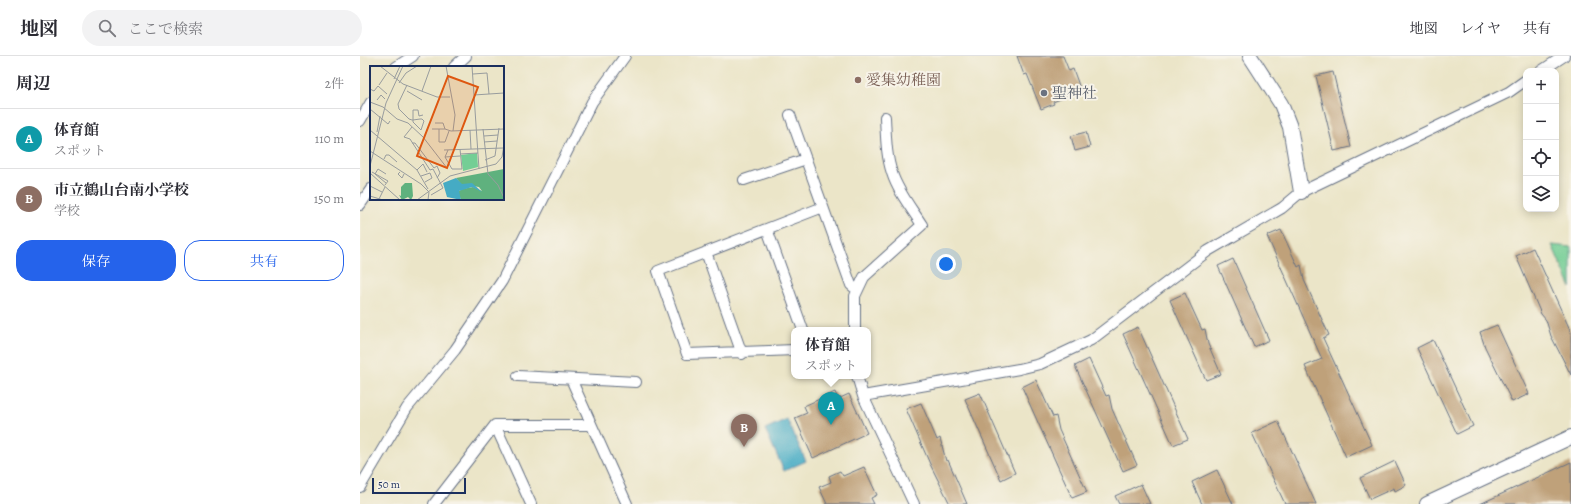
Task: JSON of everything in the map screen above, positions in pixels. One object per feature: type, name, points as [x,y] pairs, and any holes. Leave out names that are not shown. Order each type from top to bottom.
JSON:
[{"type":"street","points":[[398,66],[413,56]]},
{"type":"street","points":[[455,66],[466,56]]},
{"type":"street","points":[[360,487],[408,408],[455,350],[502,281],[592,102],[625,56]]},
{"type":"street","points":[[1250,56],[1281,104],[1290,127],[1301,192]]},
{"type":"street","points":[[1546,68],[1564,56]]},
{"type":"street","points":[[864,396],[1019,370],[1040,364],[1068,352],[1091,340],[1208,251],[1282,208],[1301,192],[1509,92],[1523,82]]},
{"type":"street","points":[[360,121],[370,104]]},
{"type":"street","points":[[790,114],[851,285],[857,290]]},
{"type":"street","points":[[855,327],[854,296],[864,277],[922,225],[892,174],[887,152],[885,117]]},
{"type":"street","points":[[744,180],[806,159]]},
{"type":"street","points":[[360,205],[370,190]]},
{"type":"street","points":[[791,350],[742,354],[687,354],[658,271],[823,207]]},
{"type":"street","points":[[767,229],[802,327]]},
{"type":"street","points":[[706,252],[742,354]]},
{"type":"street","points":[[518,376],[636,382]]},
{"type":"street","points":[[571,379],[627,504]]},
{"type":"street","points":[[858,379],[864,396],[914,504]]},
{"type":"street","points":[[495,425],[591,425]]},
{"type":"street","points":[[434,504],[495,425]]},
{"type":"street","points":[[495,425],[531,504]]},
{"type":"street","points":[[1427,504],[1445,500],[1571,438]]},
{"type":"green space","points":[[1552,245],[1571,247],[1571,288]]},
{"type":"water","points":[[787,419],[806,461],[784,471],[765,429]]},
{"type":"building","points":[[1017,56],[1063,56],[1069,71],[1073,69],[1081,91],[1053,102],[1054,104],[1041,109],[1027,74],[1024,75]]},
{"type":"building","points":[[1333,72],[1351,147],[1334,151],[1316,76]]},
{"type":"building","points":[[1086,132],[1090,147],[1075,151],[1071,136]]},
{"type":"building","points":[[1281,230],[1298,267],[1301,265],[1304,280],[1329,335],[1323,338],[1372,445],[1346,457],[1305,366],[1322,359],[1267,236]]},
{"type":"building","points":[[1533,248],[1571,332],[1571,375],[1551,336],[1546,320],[1541,314],[1516,256]]},
{"type":"building","points":[[1233,259],[1269,340],[1254,347],[1218,266]]},
{"type":"building","points":[[1185,293],[1202,330],[1205,329],[1208,344],[1221,374],[1206,380],[1170,300]]},
{"type":"building","points":[[1497,325],[1529,394],[1512,402],[1485,347],[1480,332]]},
{"type":"building","points":[[1138,327],[1188,439],[1173,445],[1123,334]]},
{"type":"building","points":[[1433,340],[1473,426],[1457,434],[1417,348]]},
{"type":"building","points":[[1089,359],[1106,396],[1109,395],[1112,409],[1137,465],[1123,471],[1075,366]]},
{"type":"building","points":[[1036,380],[1053,417],[1056,416],[1059,430],[1087,492],[1072,498],[1022,387]]},
{"type":"building","points":[[835,392],[838,399],[849,394],[867,433],[813,458],[795,418],[807,413],[804,406]]},
{"type":"building","points":[[980,393],[1015,473],[1001,480],[965,399]]},
{"type":"building","points":[[921,403],[937,440],[940,438],[946,461],[948,460],[967,504],[950,504],[930,464],[906,409]]},
{"type":"building","points":[[1278,421],[1316,504],[1285,504],[1252,433]]},
{"type":"building","points":[[1395,461],[1406,485],[1395,491],[1394,488],[1370,499],[1360,478]]},
{"type":"building","points":[[1571,462],[1571,504],[1480,504]]},
{"type":"building","points":[[864,467],[877,495],[871,498],[874,504],[827,504],[819,487],[831,482],[829,476],[840,471],[843,476]]},
{"type":"building","points":[[1217,470],[1233,504],[1202,504],[1192,482]]},
{"type":"building","points":[[1141,484],[1150,504],[1119,504],[1115,496]]},
{"type":"place","name":"愛集幼稚園","points":[[858,80]]},
{"type":"place","name":"聖神社","points":[[1044,93]]},
{"type":"place","name":"体育館","points":[[831,425]]},
{"type":"place","name":"市立鶴山台南小学校","points":[[744,447]]}]
